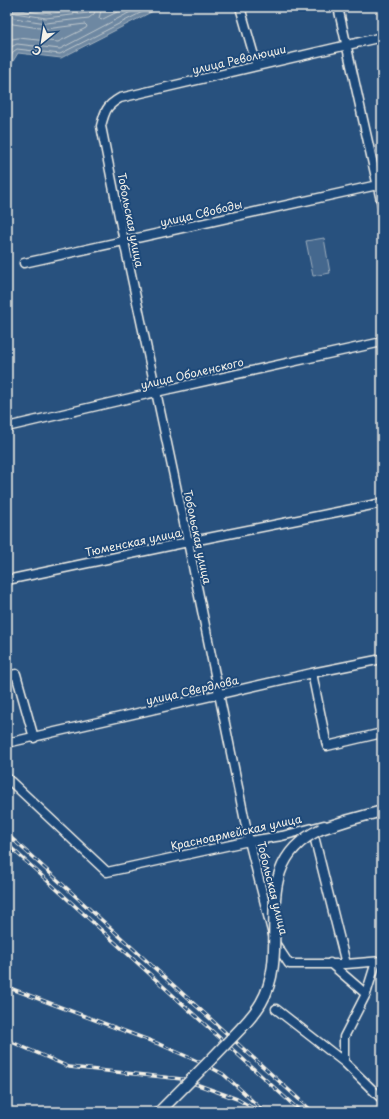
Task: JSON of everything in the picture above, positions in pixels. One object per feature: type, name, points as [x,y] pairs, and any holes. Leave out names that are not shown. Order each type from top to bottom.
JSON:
[{"type":"street","points":[[240,7],[257,66]]},
{"type":"street","points":[[338,7],[380,184],[382,205]]},
{"type":"street","name":"улица Революции","points":[[105,110],[112,102],[120,98],[382,37]]},
{"type":"street","name":"Тобольская улица","points":[[105,110],[101,126],[124,241],[188,542],[249,842],[275,943],[289,964],[330,963]]},
{"type":"street","name":"улица Свободы","points":[[24,263],[380,184]]},
{"type":"street","name":"улица Оболенского","points":[[7,427],[382,342]]},
{"type":"street","name":"Тюменская улица","points":[[7,580],[382,503]]},
{"type":"street","name":"улица Свердлова","points":[[7,744],[312,673],[382,659]]},
{"type":"street","points":[[312,673],[327,746],[382,733]]},
{"type":"street","points":[[7,676],[16,674],[34,738]]},
{"type":"street","name":"Красноармейская улица","points":[[7,778],[107,872],[282,836],[369,814]]},
{"type":"street","name":"Красноармейская улица","points":[[159,1112],[242,1027],[261,1003],[270,981],[275,955],[273,916],[276,884],[283,865],[292,850],[301,841],[321,829],[382,811]]},
{"type":"street","points":[[315,840],[346,964]]},
{"type":"street","points":[[330,963],[346,964],[379,961],[366,994],[344,1036],[344,1062]]},
{"type":"street","points":[[330,963],[366,994]]},
{"type":"street","points":[[276,1009],[344,1062],[382,1099]]},
{"type":"shaded area","points":[[324,238],[330,273],[313,276],[306,241]]},
{"type":"water","points":[[102,7],[161,7],[61,58],[18,53],[7,71],[7,8],[46,14]]},
{"type":"railway","points":[[7,834],[313,1112]]},
{"type":"railway","points":[[7,844],[301,1112]]},
{"type":"railway","points":[[7,987],[159,1044],[206,1065],[223,1074],[264,1112]]},
{"type":"railway","points":[[7,1040],[69,1067],[182,1079],[237,1099],[258,1111]]}]
